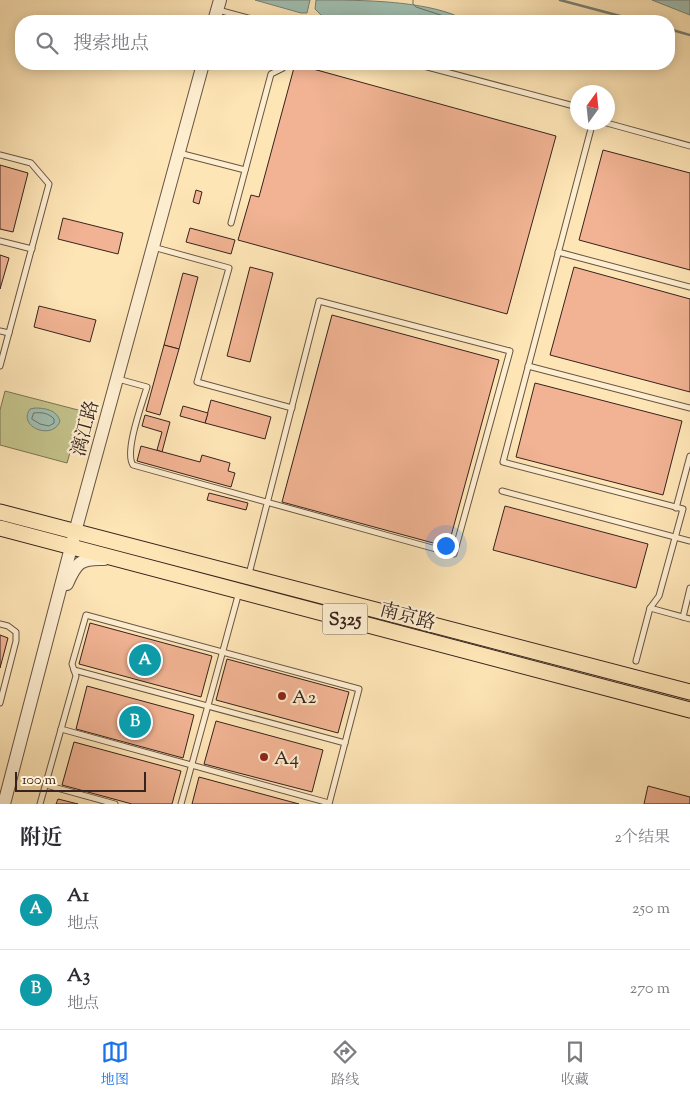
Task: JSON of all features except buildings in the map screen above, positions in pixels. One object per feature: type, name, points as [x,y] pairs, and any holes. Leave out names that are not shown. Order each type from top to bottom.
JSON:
[{"type":"main road","name":"南京路","points":[[0,512],[690,692]]},
{"type":"main road","name":"南京路","points":[[0,528],[690,710]]},
{"type":"street","name":"漓江路","points":[[4,804],[75,532],[201,70]]},
{"type":"street","points":[[49,631],[76,566],[89,558],[121,561]]},
{"type":"lane","points":[[217,10],[236,15]]},
{"type":"lane","points":[[231,223],[271,74],[279,70]]},
{"type":"lane","points":[[439,70],[570,105]]},
{"type":"lane","points":[[615,125],[690,146]]},
{"type":"lane","points":[[591,130],[503,462],[690,511]]},
{"type":"lane","points":[[178,152],[245,170]]},
{"type":"lane","points":[[0,155],[31,163],[49,184],[0,366]]},
{"type":"lane","points":[[0,240],[32,249]]},
{"type":"lane","points":[[153,247],[229,268],[196,382],[292,408]]},
{"type":"lane","points":[[558,252],[690,287]]},
{"type":"lane","points":[[117,379],[147,387],[130,446],[129,461],[133,466],[268,503],[454,554],[510,351],[319,301],[268,503],[249,577]]},
{"type":"lane","points":[[0,331],[9,333]]},
{"type":"lane","points":[[528,366],[690,408]]},
{"type":"lane","points":[[676,508],[690,456]]},
{"type":"lane","points":[[502,491],[690,541]]},
{"type":"lane","points":[[636,661],[650,608],[660,596],[683,510]]},
{"type":"lane","points":[[683,617],[690,588]]},
{"type":"lane","points":[[180,804],[240,592]]},
{"type":"lane","points":[[650,608],[690,619]]},
{"type":"lane","points":[[40,804],[46,785],[61,729],[76,676],[72,664],[86,615],[359,688],[329,804],[61,729]]},
{"type":"lane","points":[[0,624],[8,626],[16,632],[16,641],[0,703]]},
{"type":"lane","points":[[74,670],[345,743]]},
{"type":"lane","points":[[46,785],[115,804]]},
{"type":"shaded area","points":[[5,391],[82,411],[67,463],[0,445],[0,410]]},
{"type":"water","points":[[255,0],[310,0],[307,13],[301,13]]},
{"type":"water","points":[[316,0],[353,0],[415,5],[454,15],[321,15],[315,9]]},
{"type":"water","points":[[652,0],[690,0],[690,15]]},
{"type":"water","points":[[30,409],[47,409],[56,414],[60,421],[56,427],[44,431],[32,426],[27,416]]},
{"type":"waterway","points":[[560,0],[616,15]]},
{"type":"waterway","points":[[675,31],[690,35]]},
{"type":"place","name":"A1","points":[[145,660]]},
{"type":"place","name":"A2","points":[[282,696]]},
{"type":"place","name":"A3","points":[[135,722]]},
{"type":"place","name":"A4","points":[[264,757]]}]
